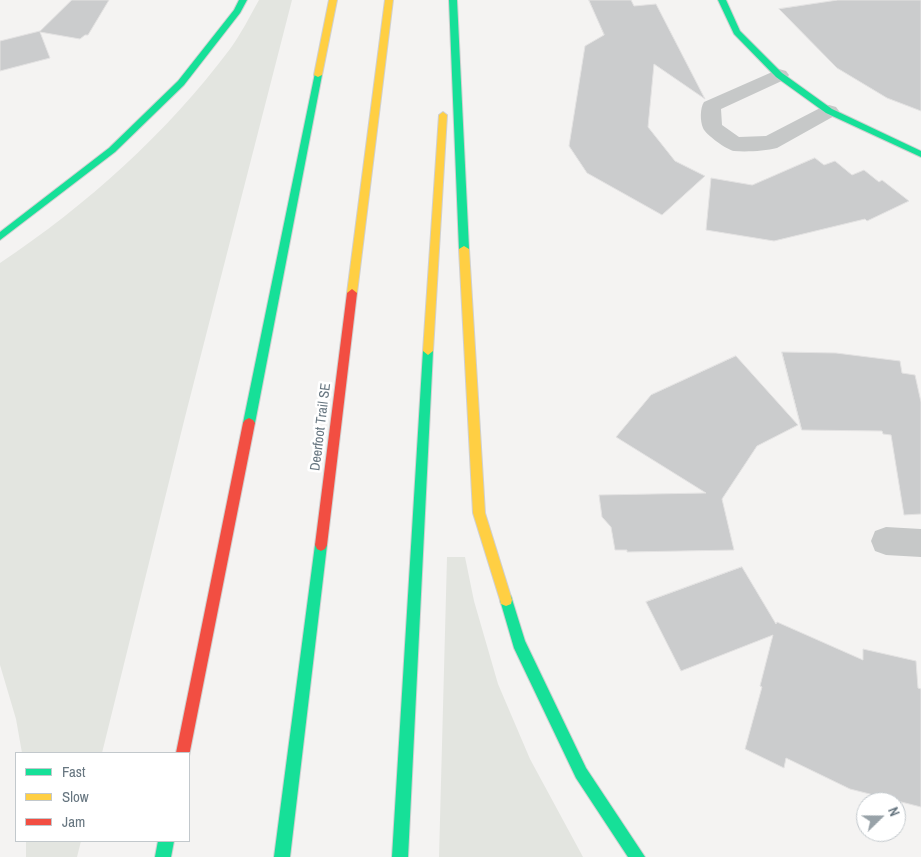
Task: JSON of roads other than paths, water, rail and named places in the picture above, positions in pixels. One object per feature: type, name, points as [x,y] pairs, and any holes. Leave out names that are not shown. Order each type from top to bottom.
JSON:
[{"type":"main road","points":[[0,237],[112,150],[181,83],[237,11],[243,0]]},
{"type":"main road","points":[[183,752],[333,0]]},
{"type":"main road","name":"Deerfoot Trail SE","points":[[282,857],[389,0]]},
{"type":"main road","points":[[445,78],[451,0]]},
{"type":"main road","points":[[451,0],[467,312],[480,513],[520,643],[581,774],[637,857]]},
{"type":"main road","points":[[722,0],[737,32],[779,75],[829,111],[921,154]]},
{"type":"main road","points":[[400,857],[443,107]]},
{"type":"main road","points":[[163,857],[166,842]]},
{"type":"street","points":[[779,75],[712,106],[712,127],[734,144],[770,143],[829,111]]},
{"type":"street","points":[[886,541],[921,543]]}]
